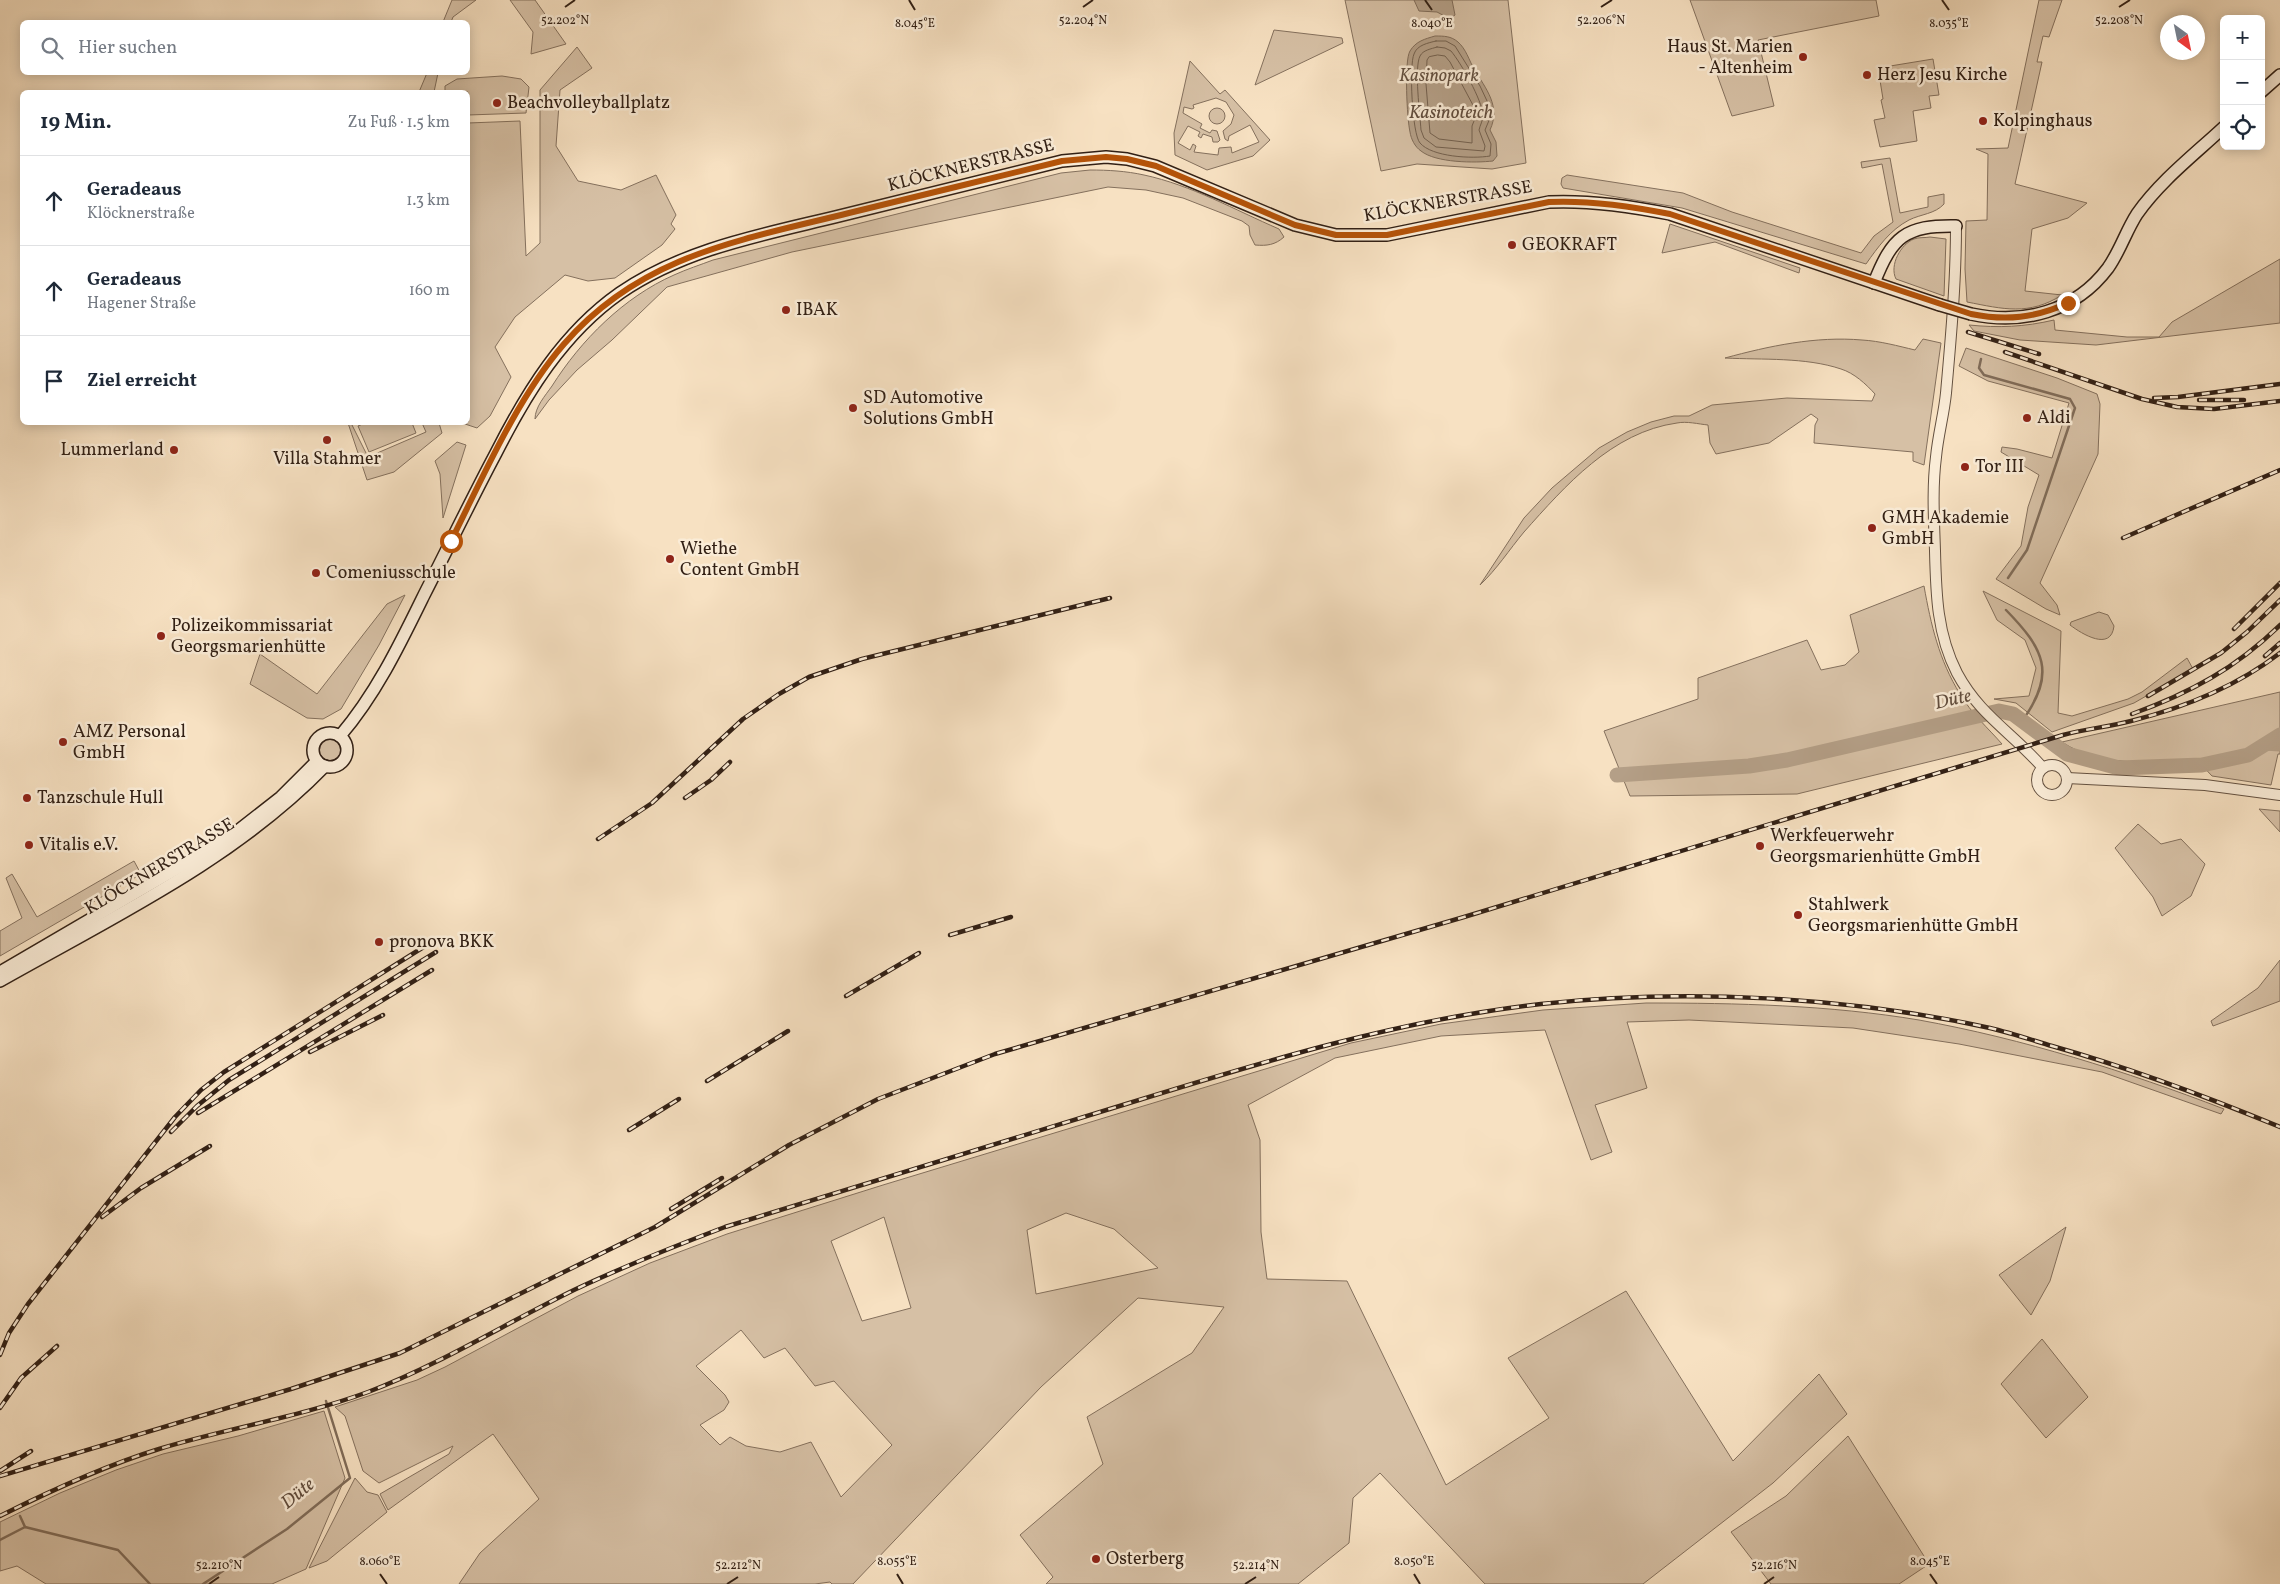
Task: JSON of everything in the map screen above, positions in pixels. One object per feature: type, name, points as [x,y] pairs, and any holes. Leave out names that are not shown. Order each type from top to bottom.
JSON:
[{"type":"main road","points":[[2265,88],[2280,75]]},
{"type":"main road","name":"KLÖCKNERSTRASSE","points":[[340,736],[374,690],[398,648],[496,451],[550,362],[582,325],[620,293],[663,268],[700,252],[753,237],[1062,161],[1106,157],[1127,159],[1156,166],[1295,225],[1336,235],[1387,235],[1549,202],[1575,201],[1630,206],[1670,214],[1971,314],[1997,318],[2029,317],[2053,310],[2085,291],[2107,268],[2130,226],[2148,202],[2220,131]]},
{"type":"main road","points":[[1874,283],[1885,258],[1893,246],[1902,238],[1916,230],[1932,225],[1956,226]]},
{"type":"main road","points":[[331,733],[340,736],[346,745],[345,756],[338,764],[321,763],[312,748],[317,738],[331,733]]},
{"type":"main road","name":"KLÖCKNERSTRASSE","points":[[0,972],[207,852],[243,828],[321,763]]},
{"type":"main road","name":"KLÖCKNERSTRASSE","points":[[0,981],[186,876],[239,841],[286,804],[321,763]]},
{"type":"main road","points":[[116,916],[113,912],[150,891],[154,884]]},
{"type":"street","points":[[1956,226],[1956,278],[1947,386],[1942,431],[1936,455],[1933,499],[1935,581],[1941,631],[1949,655],[1965,686],[1979,706],[2043,768]]},
{"type":"street","points":[[2053,766],[2062,769],[2067,778],[2067,783],[2062,791],[2053,795],[2040,790],[2037,781],[2043,768],[2053,766]]},
{"type":"street","points":[[2067,778],[2206,785],[2280,795]]},
{"type":"green space","points":[[452,0],[476,0],[453,17],[452,20],[444,20]]},
{"type":"green space","points":[[510,0],[535,0],[566,44],[531,54],[533,32]]},
{"type":"green space","name":"Kasinopark","points":[[1345,0],[1508,0],[1526,163],[1492,169],[1417,164],[1381,171]]},
{"type":"green space","points":[[1690,0],[1876,0],[1879,16],[1758,40],[1774,106],[1732,116]]},
{"type":"green space","points":[[2039,0],[2062,0],[2049,37],[2043,36],[2037,62],[2042,62],[2015,184],[2087,203],[2068,218],[2032,229],[2025,291],[2062,295],[2050,302],[2027,308],[1992,307],[1967,302],[1965,269],[1966,221],[1987,220],[1988,154],[1976,149],[2008,148]]},
{"type":"green space","points":[[1274,30],[1342,38],[1343,43],[1255,85]]},
{"type":"green space","points":[[577,47],[592,68],[560,90],[556,146],[578,181],[621,190],[656,175],[676,215],[671,224],[675,229],[662,245],[615,278],[588,281],[565,275],[515,317],[495,347],[511,377],[490,416],[477,428],[468,425],[470,425],[470,123],[520,121],[526,256],[540,243],[540,90]]},
{"type":"green space","points":[[1933,59],[1939,95],[1929,96],[1931,108],[1913,111],[1917,141],[1880,147],[1874,120],[1885,118],[1878,68]]},
{"type":"green space","points":[[1190,61],[1220,94],[1225,90],[1270,140],[1253,156],[1207,170],[1175,155],[1174,133]],"holes":[[[1216,98],[1226,102],[1234,115],[1231,124],[1223,131],[1225,139],[1228,141],[1229,136],[1250,125],[1259,142],[1232,153],[1231,147],[1219,148],[1218,155],[1194,152],[1196,146],[1193,144],[1190,150],[1178,143],[1188,126],[1200,132],[1198,136],[1201,138],[1203,134],[1212,137],[1213,142],[1218,142],[1220,140],[1217,131],[1212,130],[1210,133],[1200,128],[1202,124],[1183,113],[1184,107],[1192,109],[1194,108],[1193,105]]]},
{"type":"green space","points":[[426,75],[438,75],[434,90],[420,90]]},
{"type":"green space","name":"Beachvolleyballplatz","points":[[502,76],[521,79],[529,87],[526,113],[470,115],[470,90],[445,90],[445,86],[457,79]]},
{"type":"green space","points":[[1217,108],[1223,110],[1225,116],[1223,122],[1217,124],[1211,122],[1209,116],[1211,110]]},
{"type":"green space","points":[[1890,158],[1900,213],[1928,207],[1928,197],[1944,194],[1944,204],[1932,212],[1902,224],[1880,245],[1866,264],[1682,208],[1563,188],[1561,184],[1562,178],[1567,175],[1683,193],[1732,212],[1861,253],[1874,236],[1893,222],[1882,164],[1862,168],[1861,162]]},
{"type":"green space","points":[[1090,170],[1137,174],[1179,185],[1279,229],[1284,237],[1271,244],[1255,245],[1250,235],[1249,226],[1242,221],[1183,198],[1146,190],[1108,187],[792,252],[667,287],[612,340],[577,370],[549,400],[535,419],[537,410],[544,398],[576,352],[590,336],[638,295],[674,275],[713,260],[1061,173]]},
{"type":"green space","points":[[1670,224],[1800,268],[1799,273],[1715,242],[1662,253]]},
{"type":"green space","points":[[1930,237],[1946,239],[1944,296],[1896,279],[1894,273],[1895,262],[1905,245],[1914,239]]},
{"type":"green space","points":[[2280,259],[2280,323],[2096,345],[2020,340],[1974,331],[1969,325],[2012,326],[2054,320],[2055,330],[2127,337],[2159,337],[2172,322]]},
{"type":"green space","points":[[1827,339],[1869,341],[1915,350],[1923,339],[1941,343],[1924,465],[1913,461],[1913,452],[1814,443],[1815,425],[1818,419],[1811,414],[1769,443],[1716,454],[1710,443],[1708,425],[1681,422],[1653,428],[1631,437],[1611,449],[1573,480],[1524,532],[1480,585],[1524,518],[1552,488],[1599,448],[1627,432],[1651,422],[1674,416],[1689,416],[1712,405],[1787,398],[1872,401],[1875,394],[1851,373],[1827,365],[1784,360],[1725,358],[1776,346]]},
{"type":"green space","points":[[1966,348],[2057,378],[2097,394],[2100,404],[2098,454],[2040,583],[2057,605],[2060,615],[2046,609],[1996,579],[2021,546],[2028,507],[2039,475],[2001,452],[2002,447],[2052,458],[2069,403],[1988,381],[1959,366]]},
{"type":"green space","points":[[349,425],[352,425],[368,457],[426,432],[423,425],[440,425],[442,433],[394,472],[367,480]]},
{"type":"green space","points":[[413,425],[416,433],[369,452],[358,426]]},
{"type":"green space","points":[[457,442],[466,445],[443,518],[440,474],[435,461]]},
{"type":"green space","points":[[1924,586],[1937,642],[1946,668],[1969,708],[2002,744],[1797,794],[1630,796],[1604,731],[1698,699],[1698,678],[1807,640],[1821,670],[1845,665],[1859,652],[1850,615]]},
{"type":"green space","points":[[1983,591],[2061,631],[2058,713],[2072,716],[2128,699],[2142,692],[2187,658],[2193,669],[2134,703],[2052,732],[2016,703],[1994,699],[2029,696],[2036,668],[2025,640],[1997,620]]},
{"type":"green space","points":[[405,595],[379,645],[341,709],[323,719],[307,718],[250,684],[260,654],[317,694],[387,604]]},
{"type":"green space","points":[[2099,612],[2108,615],[2114,626],[2112,634],[2108,638],[2095,639],[2070,625],[2071,622]]},
{"type":"green space","points":[[2280,692],[2280,754],[2278,754],[2271,785],[2212,776],[2197,760],[2128,762],[2110,760],[2077,751],[2062,742]]},
{"type":"green space","points":[[330,739],[338,742],[341,750],[338,758],[330,761],[322,758],[319,750],[322,742]]},
{"type":"green space","points":[[2259,809],[2280,811],[2280,832]]},
{"type":"green space","points":[[2138,824],[2161,844],[2181,839],[2205,864],[2191,896],[2162,916],[2153,897],[2115,848]]},
{"type":"green space","points":[[134,861],[141,874],[0,956],[0,931],[22,918],[6,878],[12,874],[37,917]]},
{"type":"green space","points":[[2280,960],[2280,1001],[2213,1026],[2211,1021],[2258,988]]},
{"type":"green space","points":[[1646,1003],[1783,1006],[1885,1015],[1958,1028],[2036,1046],[2112,1069],[2224,1109],[2221,1114],[2102,1072],[1959,1044],[1853,1028],[1689,1020],[1627,1022],[1647,1088],[1595,1105],[1612,1152],[1591,1160],[1545,1030],[1441,1036],[1335,1058],[1248,1105],[1260,1140],[1261,1232],[1267,1279],[1347,1281],[1446,1485],[1549,1418],[1508,1358],[1626,1291],[1733,1461],[1819,1374],[1847,1414],[1773,1483],[1643,1584],[1485,1584],[1380,1473],[1353,1498],[1349,1543],[1298,1584],[1046,1584],[1053,1577],[1020,1535],[1103,1464],[1087,1417],[1192,1353],[1224,1307],[1138,1298],[1041,1387],[853,1584],[832,1584],[830,1582],[815,1584],[459,1584],[480,1553],[539,1499],[493,1434],[388,1510],[380,1494],[449,1454],[453,1446],[379,1483],[363,1471],[345,1416],[335,1407],[417,1380],[578,1296],[650,1263],[727,1234],[1351,1043],[1441,1024],[1543,1010]],"holes":[[[1066,1213],[1114,1229],[1158,1268],[1036,1294],[1027,1230]],[[884,1217],[911,1308],[862,1321],[831,1241]],[[741,1330],[764,1358],[785,1348],[815,1386],[834,1381],[892,1445],[841,1497],[811,1442],[780,1452],[746,1446],[730,1437],[720,1445],[700,1425],[724,1410],[729,1402],[725,1395],[696,1366]]]},
{"type":"green space","points":[[2066,1227],[2050,1281],[2031,1315],[1999,1275]]},
{"type":"green space","points":[[2042,1339],[2088,1397],[2046,1438],[2001,1384]]},
{"type":"green space","points":[[324,1411],[345,1478],[306,1569],[272,1584],[46,1584],[17,1566],[0,1571],[0,1522],[60,1493],[116,1470],[163,1454],[238,1436]]},
{"type":"green space","points":[[1848,1436],[1929,1564],[1899,1584],[1771,1584],[1731,1532],[1786,1496]]},
{"type":"green space","points":[[355,1478],[367,1492],[378,1495],[387,1512],[327,1561],[309,1568]]},
{"type":"water","points":[[1414,0],[1452,0],[1455,15],[1450,19],[1437,12],[1419,11]]},
{"type":"water","name":"Kasinoteich","points":[[1435,36],[1450,37],[1461,45],[1491,98],[1494,113],[1490,130],[1496,142],[1497,156],[1493,161],[1466,162],[1436,158],[1421,151],[1412,140],[1407,103],[1408,57],[1415,45]]},
{"type":"waterway","points":[[1981,359],[1979,368],[1984,375],[2070,399],[2075,408],[2027,550],[2008,578]]},
{"type":"waterway","points":[[2006,610],[2029,637],[2037,650],[2041,662],[2040,689],[2022,721]]},
{"type":"waterway","name":"Düte","points":[[1617,775],[1749,766],[1787,760],[1999,711],[2013,714],[2067,754],[2119,768],[2202,765],[2248,755],[2280,735]]},
{"type":"waterway","points":[[2263,746],[2280,747]]},
{"type":"waterway","name":"Düte","points":[[203,1584],[287,1529],[350,1478],[326,1401]]},
{"type":"waterway","points":[[20,1516],[25,1527]]},
{"type":"waterway","name":"Düte","points":[[0,1540],[25,1527],[118,1550],[150,1584]]},
{"type":"railway","points":[[1968,332],[2039,354]]},
{"type":"railway","points":[[2005,352],[2142,399],[2177,407],[2214,409],[2280,401]]},
{"type":"railway","points":[[2154,398],[2178,397],[2280,384]]},
{"type":"railway","points":[[2199,400],[2244,400]]},
{"type":"railway","points":[[2123,538],[2280,470]]},
{"type":"railway","points":[[2234,629],[2280,583]]},
{"type":"railway","points":[[598,839],[652,803],[743,719],[779,694],[809,677],[862,659],[1110,598]]},
{"type":"railway","points":[[2148,696],[2221,653],[2247,632],[2280,600]]},
{"type":"railway","points":[[2132,714],[2193,688],[2211,678],[2246,654],[2280,625]]},
{"type":"railway","points":[[2265,656],[2280,643]]},
{"type":"railway","points":[[0,1476],[291,1389],[400,1353],[655,1227],[789,1145],[878,1099],[995,1054],[1464,917],[2063,735],[2151,716],[2228,686],[2280,653]]},
{"type":"railway","points":[[685,798],[711,780],[730,762]]},
{"type":"railway","points":[[950,935],[1011,917]]},
{"type":"railway","points":[[0,1355],[9,1333],[28,1304],[175,1117],[201,1090],[224,1072],[430,943]]},
{"type":"railway","points":[[171,1132],[197,1106],[229,1080],[436,952]]},
{"type":"railway","points":[[846,996],[919,953]]},
{"type":"railway","points":[[198,1113],[432,970]]},
{"type":"railway","points":[[0,1516],[78,1479],[159,1449],[342,1401],[368,1392],[421,1369],[576,1289],[650,1256],[725,1227],[1279,1058],[1435,1020],[1541,1004],[1596,999],[1652,997],[1767,998],[1881,1009],[1936,1017],[2014,1034],[2139,1073],[2280,1127]]},
{"type":"railway","points":[[310,1052],[383,1015]]},
{"type":"railway","points":[[707,1081],[788,1031]]},
{"type":"railway","points":[[629,1130],[679,1099]]},
{"type":"railway","points":[[102,1217],[141,1188],[210,1146]]},
{"type":"railway","points":[[671,1209],[722,1178]]},
{"type":"railway","points":[[0,1408],[21,1378],[57,1346]]},
{"type":"railway","points":[[0,1471],[31,1451]]},
{"type":"place","name":"Haus St. Marien - Altenheim","points":[[1803,57]]},
{"type":"place","name":"Herz Jesu Kirche","points":[[1867,75]]},
{"type":"place","name":"Beachvolleyballplatz","points":[[497,103]]},
{"type":"place","name":"Kolpinghaus","points":[[1983,121]]},
{"type":"place","name":"GEOKRAFT","points":[[1512,245]]},
{"type":"place","name":"IBAK","points":[[786,310]]},
{"type":"place","name":"SD Automotive Solutions GmbH","points":[[853,408]]},
{"type":"place","name":"Aldi","points":[[2027,418]]},
{"type":"place","name":"Villa Stahmer","points":[[327,440]]},
{"type":"place","name":"Lummerland","points":[[174,450]]},
{"type":"place","name":"Tor III","points":[[1965,467]]},
{"type":"place","name":"GMH Akademie GmbH","points":[[1872,528]]},
{"type":"place","name":"Wiethe Content GmbH","points":[[670,559]]},
{"type":"place","name":"Comeniusschule","points":[[316,573]]},
{"type":"place","name":"Polizeikommissariat Georgsmarienhütte","points":[[161,636]]},
{"type":"place","name":"AMZ Personal GmbH","points":[[63,742]]},
{"type":"place","name":"Tanzschule Hull","points":[[27,798]]},
{"type":"place","name":"Vitalis e.V.","points":[[29,845]]},
{"type":"place","name":"Werkfeuerwehr Georgsmarienhütte GmbH","points":[[1760,846]]},
{"type":"place","name":"Stahlwerk Georgsmarienhütte GmbH","points":[[1798,915]]},
{"type":"place","name":"pronova BKK","points":[[379,942]]},
{"type":"place","name":"Osterberg","points":[[1096,1559]]},
{"type":"route","points":[[451,541],[496,451],[537,380],[564,343],[620,293],[663,268],[700,252],[1062,161],[1106,157],[1127,159],[1156,166],[1295,225],[1336,235],[1387,235],[1549,202],[1575,201],[1630,206],[1670,214],[1779,252],[1971,314],[1997,318],[2029,317],[2053,310],[2068,303]]}]
